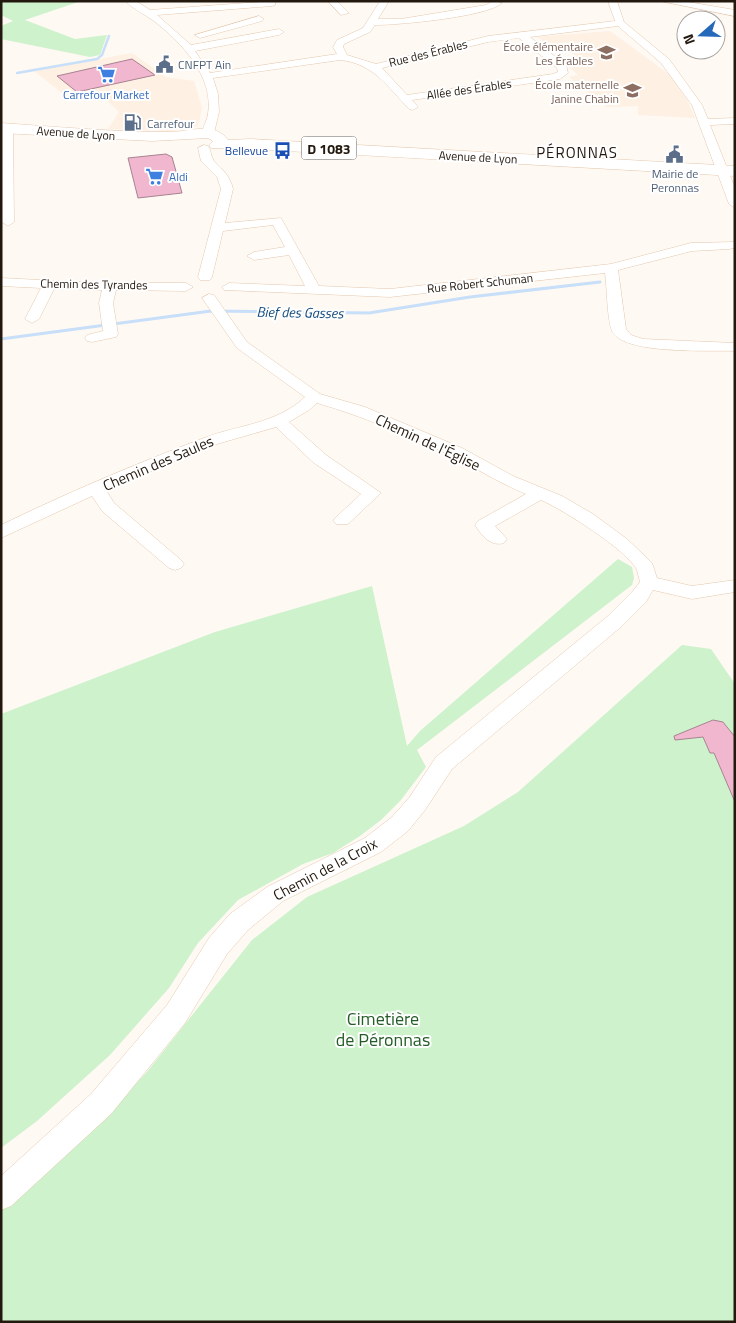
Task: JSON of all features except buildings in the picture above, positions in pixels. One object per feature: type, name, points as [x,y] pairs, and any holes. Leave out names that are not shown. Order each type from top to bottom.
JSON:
[{"type":"main road","name":"Avenue de Lyon","points":[[4,128],[185,141],[194,148],[212,142],[729,171]]},
{"type":"street","points":[[133,4],[146,1]]},
{"type":"street","points":[[332,1],[344,13]]},
{"type":"street","points":[[343,57],[338,47],[340,42],[367,30],[385,1]]},
{"type":"street","points":[[612,1],[620,23],[665,61],[697,104],[729,171],[735,204]]},
{"type":"street","points":[[664,1],[735,13]]},
{"type":"street","points":[[151,13],[272,3]]},
{"type":"street","points":[[372,22],[401,22],[488,7],[498,3]]},
{"type":"street","points":[[133,4],[151,13],[188,49],[208,76],[214,112],[212,142],[207,162],[220,172],[225,179],[227,189],[205,276]]},
{"type":"street","points":[[180,41],[258,19]]},
{"type":"street","name":"Rue des Érables","points":[[208,76],[343,57],[353,58],[375,67],[464,44],[520,34],[620,23]]},
{"type":"street","points":[[188,49],[279,32]]},
{"type":"street","name":"Allée des Érables","points":[[405,98],[556,77],[563,73],[562,67],[520,34]]},
{"type":"street","name":"Allée des Érables","points":[[375,67],[413,107]]},
{"type":"street","points":[[704,122],[735,121]]},
{"type":"street","points":[[4,128],[8,222]]},
{"type":"street","points":[[216,228],[277,221],[312,284],[313,291]]},
{"type":"street","name":"Rue Robert Schuman","points":[[228,287],[390,293],[611,268],[652,260],[691,247],[733,245]]},
{"type":"street","points":[[254,256],[293,250]]},
{"type":"street","points":[[611,268],[619,330],[626,338],[642,343],[735,347]]},
{"type":"street","points":[[205,276],[222,279],[228,284],[215,307],[192,295],[186,287],[193,280],[205,276]]},
{"type":"street","name":"Chemin des Tyrandes","points":[[1,282],[186,287]]},
{"type":"street","points":[[32,319],[50,284]]},
{"type":"street","points":[[92,338],[112,334],[106,303],[110,286]]},
{"type":"street","name":"Chemin de l'Église","points":[[215,307],[242,345],[314,397],[359,410],[456,452],[507,480],[540,493],[587,518],[621,543],[645,567],[649,582]]},
{"type":"street","name":"Chemin des Saules","points":[[1,532],[96,489],[221,437],[279,421],[305,408],[314,397]]},
{"type":"street","points":[[279,421],[320,459],[372,493],[342,520]]},
{"type":"street","points":[[96,489],[108,506],[175,564]]},
{"type":"street","points":[[498,539],[484,525],[540,493]]},
{"type":"street","points":[[649,582],[671,590],[692,594],[735,586]]},
{"type":"street","name":"Chemin de la Croix","points":[[1,1196],[101,1104],[176,1014],[218,946],[239,922],[275,894],[373,845],[400,824],[417,804],[444,763],[615,621],[639,597],[649,582]]},
{"type":"shaded area","points":[[610,31],[670,75],[687,100],[695,118],[638,115],[638,106],[607,107],[569,77],[578,75],[568,66],[576,65],[569,59],[577,57],[567,49],[569,48],[552,49],[538,37]]},
{"type":"shaded area","points":[[132,53],[166,77],[194,81],[202,108],[198,126],[173,131],[108,129],[119,112],[105,99],[62,93],[34,71]]},
{"type":"green space","points":[[1,1],[81,1],[25,20],[75,39],[107,35],[100,55],[90,57],[1,39],[1,26],[13,21],[1,15]]},
{"type":"green space","points":[[618,559],[632,567],[634,578],[632,585],[417,750],[426,767],[401,800],[381,820],[333,853],[303,864],[238,900],[198,943],[169,988],[110,1055],[37,1121],[1,1148],[1,714],[215,632],[372,586],[407,746],[420,731]]},
{"type":"green space","name":"Cimetière de Péronnas","points":[[682,645],[711,649],[735,684],[735,1322],[1,1322],[1,1205],[75,1145],[146,1073],[252,940],[307,897],[464,826],[518,792]]},
{"type":"waterway","points":[[17,73],[97,59],[102,55],[109,36]]},
{"type":"waterway","name":"Bief des Gasses","points":[[1,339],[211,311],[369,313],[470,297],[600,282]]},
{"type":"place","name":"École élémentaire Les Érables","points":[[607,53]]},
{"type":"place","name":"CNFPT Ain","points":[[164,64]]},
{"type":"place","name":"Carrefour Market","points":[[106,75]]},
{"type":"place","name":"École maternelle Janine Chabin","points":[[633,91]]},
{"type":"place","name":"Carrefour","points":[[133,123]]},
{"type":"place","name":"Bellevue","points":[[282,150]]},
{"type":"place","name":"Mairie de Peronnas","points":[[675,154]]},
{"type":"place","name":"Aldi","points":[[155,176]]},
{"type":"district","name":"PÉRONNAS","points":[[577,152]]}]
